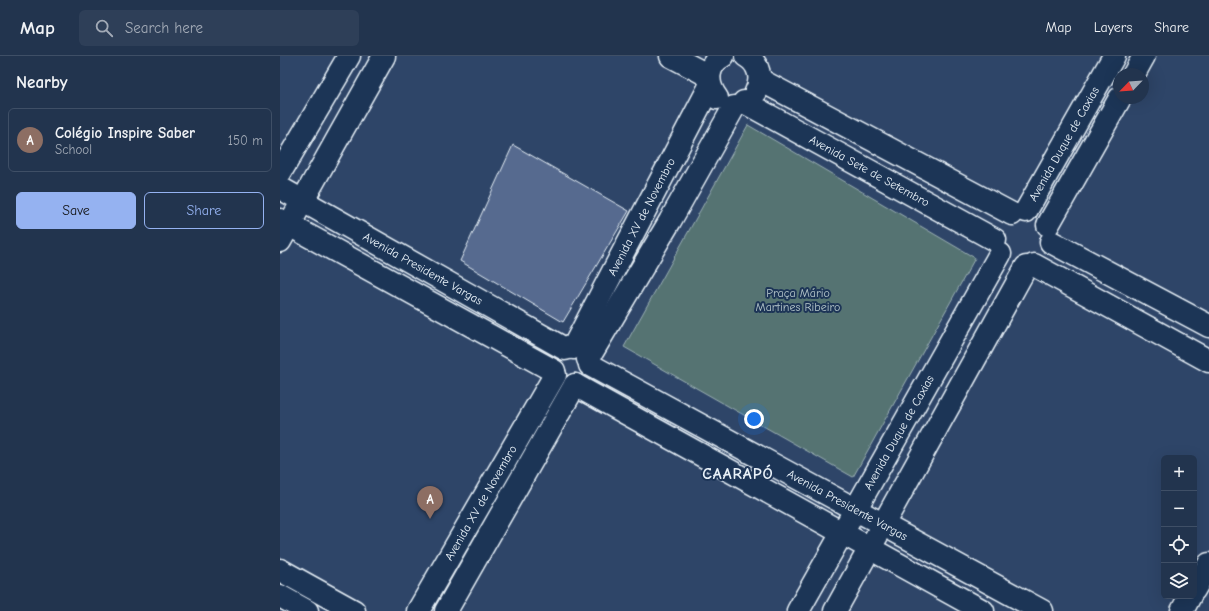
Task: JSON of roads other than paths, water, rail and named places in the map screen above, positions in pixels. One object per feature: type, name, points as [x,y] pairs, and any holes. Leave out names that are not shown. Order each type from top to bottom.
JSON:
[{"type":"street","points":[[280,173],[349,56]]},
{"type":"street","points":[[283,229],[303,201],[384,56]]},
{"type":"street","points":[[670,56],[709,81]]},
{"type":"street","name":"Avenida XV de Novembro","points":[[579,355],[709,81],[713,64],[722,56]]},
{"type":"street","name":"Avenida Duque de Caxias","points":[[1019,212],[1114,56]]},
{"type":"street","points":[[1137,68],[1144,56]]},
{"type":"street","points":[[755,64],[1019,212],[1035,213],[1049,234],[1209,326]]},
{"type":"street","name":"Avenida XV de Novembro","points":[[579,355],[670,221],[739,105],[755,95],[755,64]]},
{"type":"street","name":"Avenida Sete de Setembro","points":[[709,81],[717,97],[739,105],[998,247]]},
{"type":"street","points":[[835,611],[1030,266],[1044,258],[1049,234],[1117,104]]},
{"type":"street","name":"Avenida Presidente Vargas","points":[[280,188],[855,509],[1042,611]]},
{"type":"street","points":[[1019,212],[1001,222],[997,230],[998,247],[1010,264],[1030,266],[1209,361]]},
{"type":"street","name":"Avenida Presidente Vargas","points":[[283,229],[554,373]]},
{"type":"street","name":"Avenida Duque de Caxias","points":[[798,611],[998,247]]},
{"type":"street","points":[[575,385],[587,377],[579,355],[557,355],[554,360],[554,373],[565,383],[575,385],[983,611]]},
{"type":"street","name":"Avenida XV de Novembro","points":[[418,611],[554,373]]},
{"type":"street","name":"Avenida XV de Novembro","points":[[446,611],[575,385]]},
{"type":"street","points":[[1197,585],[1209,564]]},
{"type":"street","points":[[280,570],[354,611]]},
{"type":"street","points":[[280,596],[307,611]]},
{"type":"street","points":[[1182,611],[1188,599]]},
{"type":"place","name":"Colégio Inspire Saber","points":[[430,519]]},
{"type":"district","name":"CAARAPÓ","points":[[738,474]]},
{"type":"park label","name":"Praça Mário Martines Ribeiro","points":[[798,300]]}]
